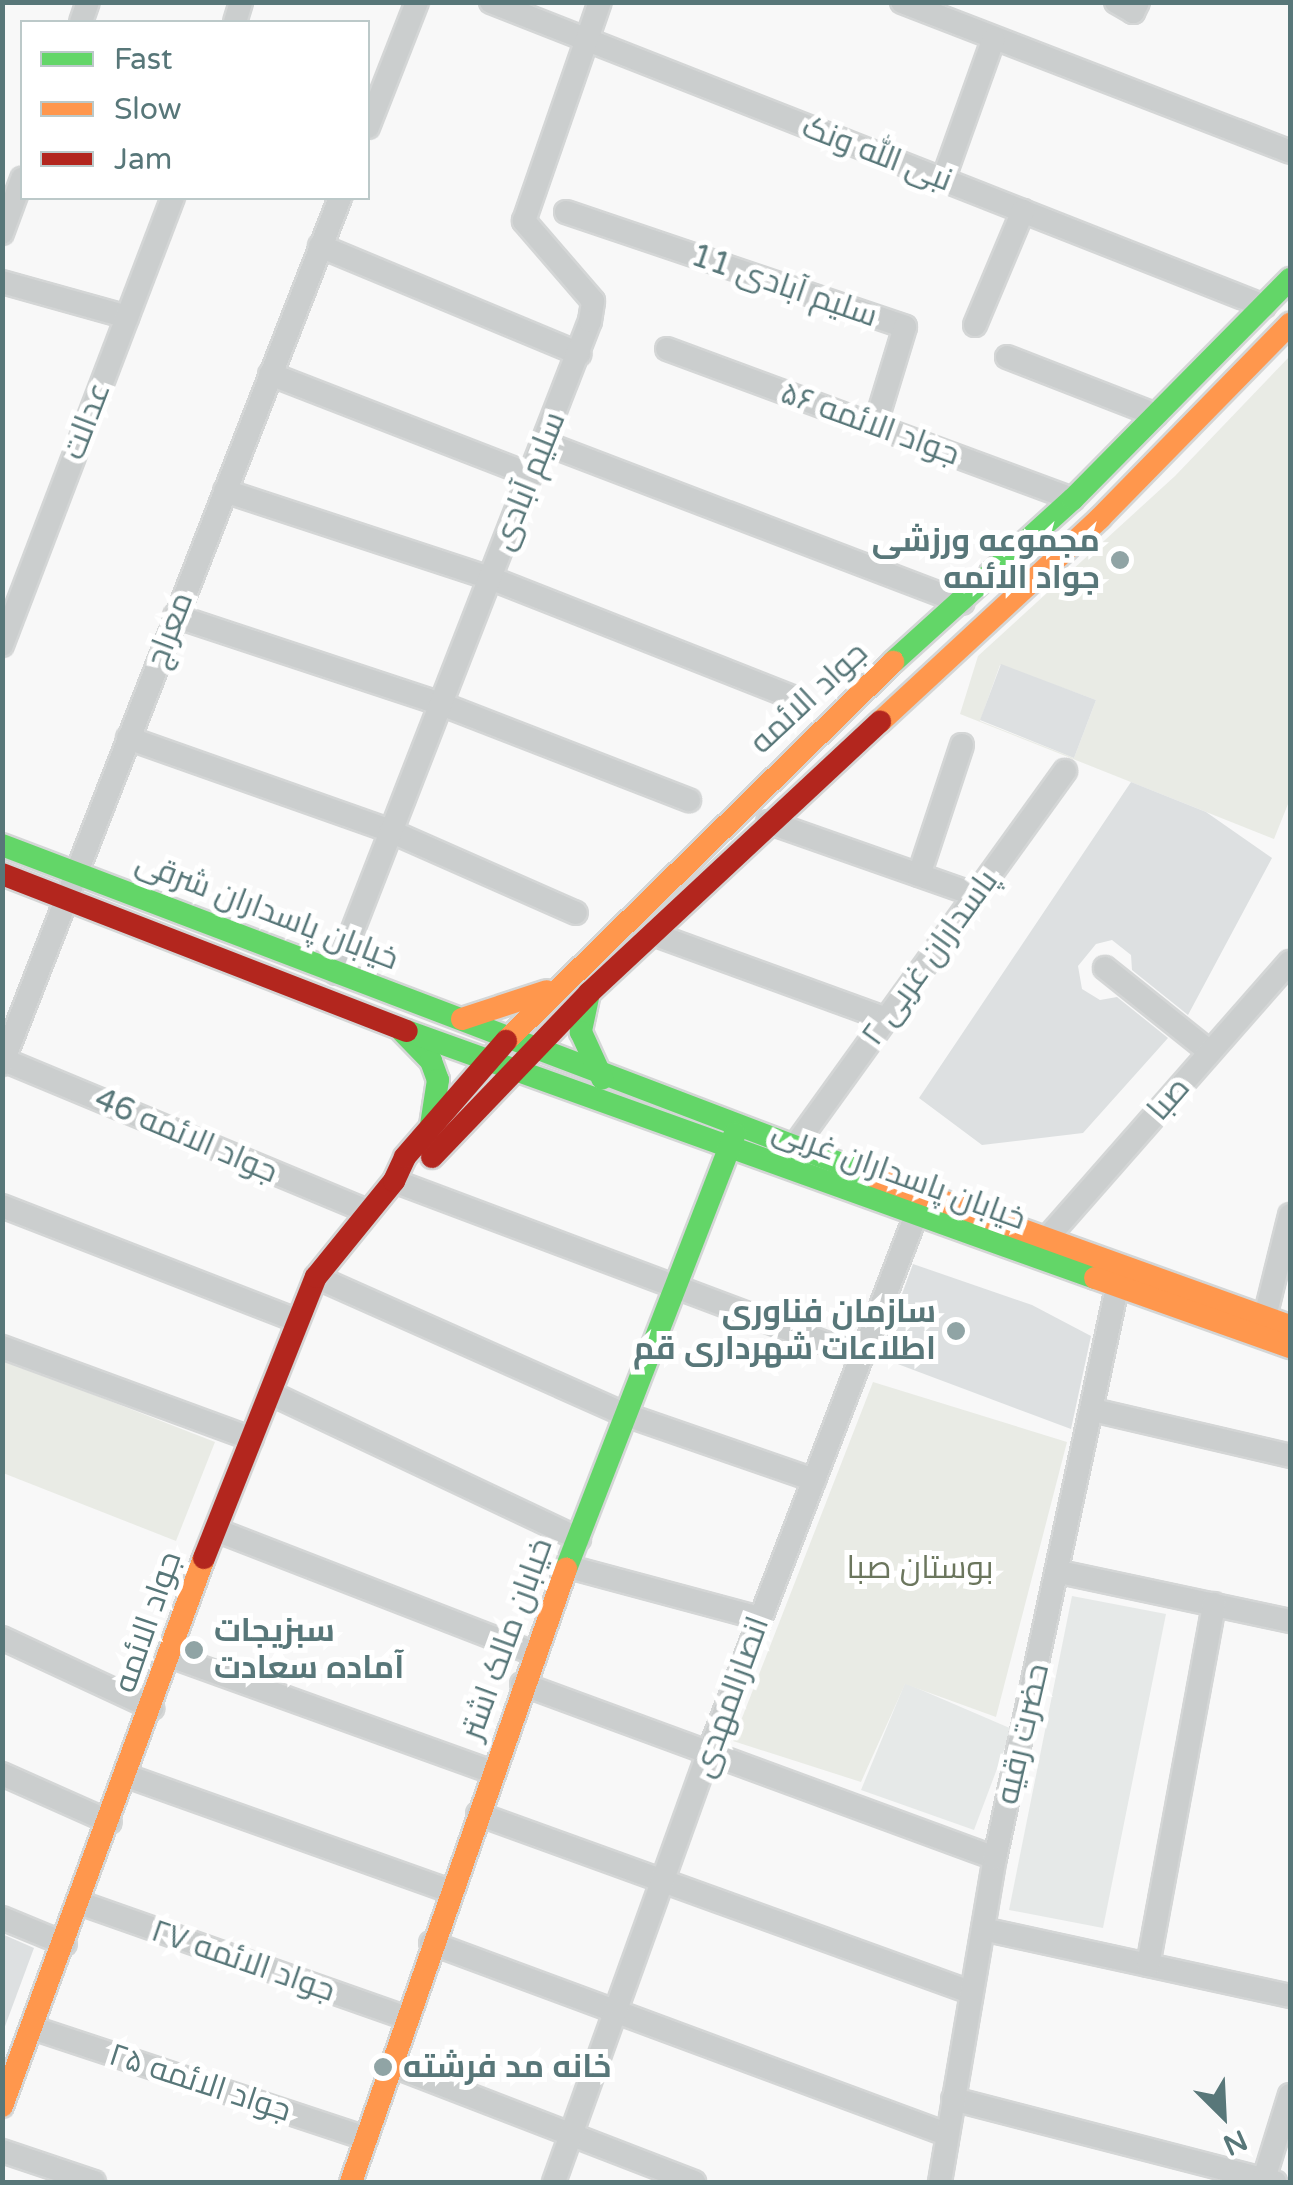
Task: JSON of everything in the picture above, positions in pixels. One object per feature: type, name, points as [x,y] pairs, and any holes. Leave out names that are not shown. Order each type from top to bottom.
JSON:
[{"type":"street","points":[[370,122],[417,2]]},
{"type":"street","name":"نبی الله ونک","points":[[491,2],[1264,306]]},
{"type":"street","name":"سلیم آبادی","points":[[336,973],[579,354],[594,301],[524,221],[600,2]]},
{"type":"street","points":[[902,2],[1290,152]]},
{"type":"street","points":[[943,180],[993,40]]},
{"type":"street","points":[[2,233],[20,184]]},
{"type":"street","name":"عدالت","points":[[2,645],[171,200]]},
{"type":"street","name":"معراج","points":[[3,1062],[339,200]]},
{"type":"street","points":[[975,325],[1022,211]]},
{"type":"street","name":"سلیم آبادی 11","points":[[566,212],[904,328],[875,426]]},
{"type":"street","points":[[320,246],[579,354]]},
{"type":"street","name":"جواد الائمه","points":[[2,2106],[216,1530],[316,1277],[429,1131],[510,1037],[836,714],[1073,499],[1290,279]]},
{"type":"street","points":[[2,282],[127,316]]},
{"type":"street","name":"جواد الائمه","points":[[394,1181],[418,1172],[589,993],[768,822],[1100,518],[1290,324]]},
{"type":"street","name":"جواد الائمه ۵۶","points":[[667,349],[1073,499]]},
{"type":"street","points":[[1007,358],[1156,415]]},
{"type":"street","points":[[270,374],[532,475]]},
{"type":"street","points":[[544,443],[962,602]]},
{"type":"street","points":[[224,491],[490,578],[797,699]]},
{"type":"street","points":[[176,616],[441,704],[690,800]]},
{"type":"street","points":[[128,738],[390,832],[576,912]]},
{"type":"street","points":[[919,875],[962,745]]},
{"type":"street","name":"پاسداران غربی ۲","points":[[796,1144],[1065,771]]},
{"type":"street","points":[[768,822],[976,895]]},
{"type":"street","name":"خیابان پاسداران شرقی","points":[[2,845],[510,1037]]},
{"type":"street","name":"خیابان پاسداران شرقی","points":[[2,874],[487,1061]]},
{"type":"street","points":[[653,934],[886,1019]]},
{"type":"street","name":"صبا","points":[[1048,1236],[1290,962]]},
{"type":"street","points":[[1106,968],[1210,1052]]},
{"type":"street","points":[[462,1019],[560,986]]},
{"type":"street","points":[[589,993],[581,1032],[602,1078]]},
{"type":"street","points":[[387,1020],[432,1061],[439,1095],[429,1131]]},
{"type":"street","name":"خیابان پاسداران غربی","points":[[510,1037],[602,1078],[741,1124],[1290,1326]]},
{"type":"street","name":"خیابان پاسداران غربی","points":[[487,1061],[1290,1347]]},
{"type":"street","name":"جواد الائمه 46","points":[[3,1062],[367,1211]]},
{"type":"street","name":"خیابان مالک اشتر","points":[[351,2182],[522,1684],[728,1149],[741,1124]]},
{"type":"street","points":[[394,1181],[673,1291],[862,1357]]},
{"type":"street","points":[[2,1206],[296,1320]]},
{"type":"street","name":"انصارالمهدی","points":[[554,2182],[665,1885],[708,1755],[916,1215]]},
{"type":"street","points":[[1265,1317],[1290,1215]]},
{"type":"street","points":[[316,1277],[626,1415],[814,1480]]},
{"type":"street","name":"حضرت رقیه","points":[[940,2182],[995,1858],[1060,1572],[1118,1288]]},
{"type":"street","points":[[2,1348],[252,1439]]},
{"type":"street","points":[[270,1393],[579,1539]]},
{"type":"street","points":[[1093,1410],[1290,1456]]},
{"type":"street","points":[[216,1530],[534,1653]]},
{"type":"street","points":[[569,1567],[760,1618]]},
{"type":"street","points":[[1060,1572],[1290,1621]]},
{"type":"street","points":[[1148,1965],[1214,1604]]},
{"type":"street","points":[[2,1638],[152,1708]]},
{"type":"street","points":[[170,1656],[492,1772]]},
{"type":"street","points":[[522,1684],[995,1858]]},
{"type":"street","points":[[2,1774],[110,1822]]},
{"type":"street","points":[[127,1776],[450,1891]]},
{"type":"street","points":[[478,1814],[576,1853],[970,1992]]},
{"type":"street","name":"جواد الائمه ۲۷","points":[[80,1903],[406,2018]]},
{"type":"street","points":[[2,1918],[65,1944]]},
{"type":"street","points":[[983,1929],[1290,1996]]},
{"type":"street","points":[[431,1943],[618,2009],[946,2134]]},
{"type":"street","name":"جواد الائمه ۲۵","points":[[33,2028],[366,2138]]},
{"type":"street","points":[[391,2065],[694,2182]]},
{"type":"street","points":[[952,2099],[1267,2182],[1290,2095]]},
{"type":"street","points":[[2,2151],[94,2182]]},
{"type":"shaded area","points":[[1072,1596],[1166,1614],[1103,1928],[1009,1910]]},
{"type":"shaded area","points":[[905,1683],[1012,1729],[974,1830],[861,1790]]},
{"type":"green space","points":[[1290,356],[1290,799],[1274,839],[960,714],[978,656],[1175,476]],"holes":[[[1000,665],[1096,700],[1074,758],[980,721]]]},
{"type":"green space","points":[[2,1359],[215,1442],[176,1541],[3,1473]]},
{"type":"green space","name":"بوستان صبا","points":[[873,1382],[1067,1442],[996,1717],[905,1684],[861,1782],[733,1741]]},
{"type":"building","points":[[1001,664],[1096,700],[1074,758],[980,720]]},
{"type":"building","points":[[1131,782],[1206,812],[1272,858],[1188,1015],[1132,970],[1131,955],[1112,940],[1096,944],[1078,966],[1082,989],[1100,1000],[1117,997],[1168,1038],[1083,1133],[982,1145],[919,1098]]},
{"type":"building","name":"سازمان فناوری اطلاعات شهرداری قم","points":[[913,1264],[1032,1305],[1091,1336],[1071,1429],[879,1357]]},
{"type":"building","points":[[2,1934],[34,1948],[4,2029],[2,2028]]},
{"type":"traffic: fast","points":[[893,662],[1073,499],[1290,279]]},
{"type":"traffic: fast","points":[[2,845],[873,1176]]},
{"type":"traffic: fast","points":[[589,993],[581,1032],[602,1078]]},
{"type":"traffic: fast","points":[[402,1031],[431,1061],[438,1080],[431,1125]]},
{"type":"traffic: fast","points":[[407,1031],[1095,1278]]},
{"type":"traffic: fast","points":[[566,1569],[735,1134]]},
{"type":"traffic: slow","points":[[880,722],[1100,518],[1290,324]]},
{"type":"traffic: slow","points":[[506,1041],[893,662]]},
{"type":"traffic: slow","points":[[462,1019],[547,991]]},
{"type":"traffic: slow","points":[[873,1176],[1290,1326]]},
{"type":"traffic: slow","points":[[1095,1278],[1290,1347]]},
{"type":"traffic: slow","points":[[2,2106],[204,1558]]},
{"type":"traffic: slow","points":[[351,2182],[566,1569]]},
{"type":"traffic: jam","points":[[432,1157],[589,993],[880,722]]},
{"type":"traffic: jam","points":[[2,874],[407,1031]]},
{"type":"traffic: jam","points":[[204,1558],[316,1277],[394,1181],[405,1157],[506,1041]]},
{"type":"place","name":"مجموعه ورزشی جواد الائمه","points":[[1120,560]]},
{"type":"place","name":"سازمان فناوری اطلاعات شهرداری قم","points":[[956,1331]]},
{"type":"place","name":"سبزیجات آماده سعادت","points":[[194,1650]]},
{"type":"place","name":"خانه مد فرشته","points":[[383,2067]]}]
